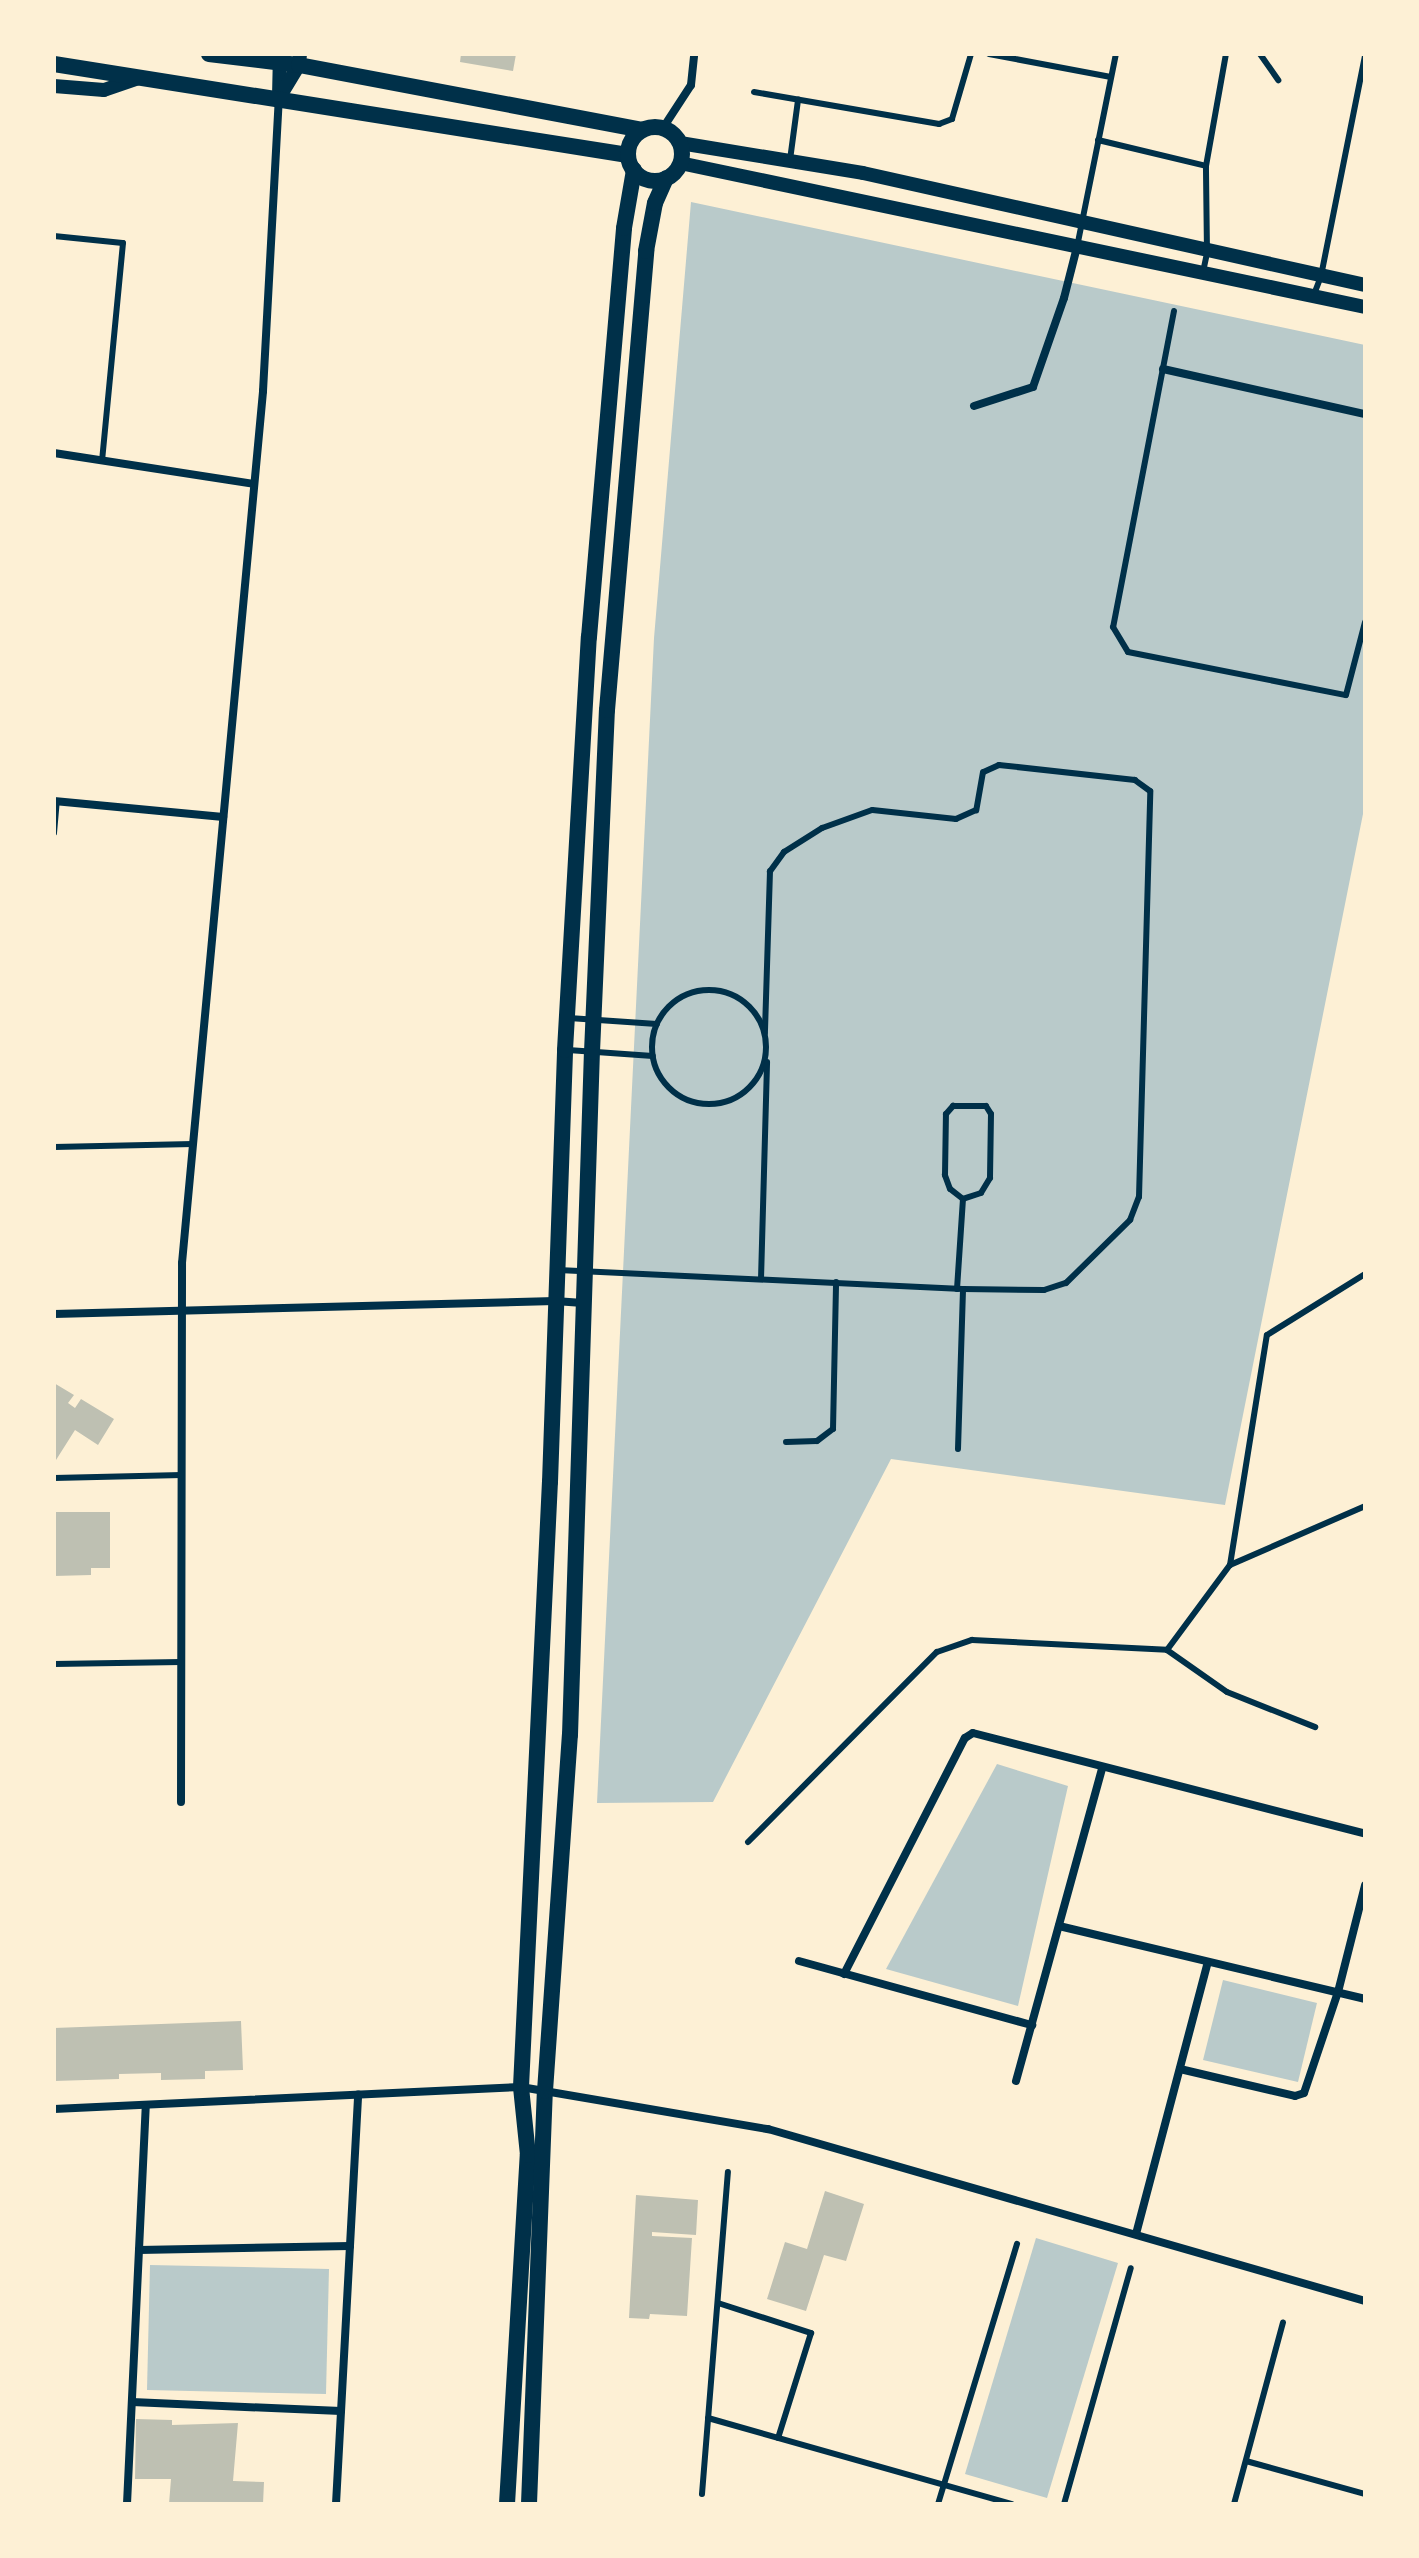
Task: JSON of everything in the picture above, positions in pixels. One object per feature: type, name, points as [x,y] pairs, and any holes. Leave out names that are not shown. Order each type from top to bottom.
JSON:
[{"type":"main road","points":[[209,54],[299,60],[642,130],[663,128],[680,143],[680,163],[666,178],[655,203],[646,251],[607,710],[593,1020],[570,1735],[545,2091],[529,2504]]},
{"type":"main road","points":[[54,64],[279,98],[631,162],[644,178],[666,178]]},
{"type":"main road","points":[[507,2504],[528,2155],[521,2087],[565,1050],[589,637],[631,162],[630,145],[642,130]]},
{"type":"street","points":[[663,128],[691,85],[694,54]]},
{"type":"street","points":[[181,1802],[182,1263],[254,484],[279,59]]},
{"type":"street","points":[[279,98],[299,60]]},
{"type":"street","points":[[54,86],[104,90],[140,78]]},
{"type":"street","points":[[680,143],[918,186],[1207,253],[1365,285]]},
{"type":"street","points":[[680,163],[1365,307]]},
{"type":"street","points":[[912,210],[918,186]]},
{"type":"street","points":[[974,406],[1033,387],[1060,311],[1077,247]]},
{"type":"street","points":[[1163,369],[1365,414]]},
{"type":"street","points":[[54,453],[254,484]]},
{"type":"street","points":[[55,801],[223,817]]},
{"type":"street","points":[[54,1314],[555,1301],[583,1303]]},
{"type":"street","points":[[844,1974],[968,1735],[978,1733],[1102,1769],[1365,1834]]},
{"type":"street","points":[[1016,2081],[1102,1769]]},
{"type":"street","points":[[1180,2069],[1300,2095],[1307,2089],[1338,1992],[1365,1885]]},
{"type":"street","points":[[1059,1926],[1365,1999]]},
{"type":"street","points":[[799,1961],[1032,2025]]},
{"type":"street","points":[[1136,2234],[1208,1962]]},
{"type":"street","points":[[54,2109],[521,2087],[768,2129],[1365,2301]]},
{"type":"street","points":[[336,2504],[358,2095]]},
{"type":"street","points":[[127,2504],[146,2105]]},
{"type":"street","points":[[139,2250],[350,2246]]},
{"type":"street","points":[[132,2402],[341,2411]]},
{"type":"lane","points":[[754,92],[939,124],[952,119],[971,54]]},
{"type":"lane","points":[[989,54],[1111,77]]},
{"type":"lane","points":[[1077,247],[1116,54]]},
{"type":"lane","points":[[1203,274],[1207,253],[1206,166],[1226,54]]},
{"type":"lane","points":[[1260,54],[1278,80]]},
{"type":"lane","points":[[1313,297],[1321,276],[1365,55]]},
{"type":"lane","points":[[790,161],[798,100]]},
{"type":"lane","points":[[1098,140],[1206,166]]},
{"type":"lane","points":[[54,236],[123,243],[102,460]]},
{"type":"lane","points":[[1174,311],[1113,627],[1128,652],[1346,695],[1365,622]]},
{"type":"lane","points":[[555,1269],[960,1289],[1044,1290],[1066,1283],[1130,1220],[1139,1197],[1150,791],[1135,780],[999,765],[983,772],[976,810],[956,819],[872,810],[822,828],[784,852],[770,871],[761,1279]]},
{"type":"lane","points":[[54,833],[55,801]]},
{"type":"lane","points":[[765,1033],[758,1015],[744,1000],[726,992],[706,989],[688,993],[673,1003],[657,1024],[653,1056],[666,1085],[680,1097],[697,1103],[715,1104],[733,1099],[750,1088],[761,1072],[767,1053]]},
{"type":"lane","points":[[567,1018],[657,1024]]},
{"type":"lane","points":[[565,1050],[653,1056]]},
{"type":"lane","points":[[953,1106],[986,1106],[991,1114],[990,1178],[981,1193],[963,1199],[950,1189],[945,1175],[946,1114],[953,1106]]},
{"type":"lane","points":[[54,1147],[193,1144]]},
{"type":"lane","points":[[958,1449],[963,1199]]},
{"type":"lane","points":[[1167,1650],[1230,1565],[1267,1335],[1365,1274]]},
{"type":"lane","points":[[786,1442],[817,1441],[833,1429],[836,1282]]},
{"type":"lane","points":[[54,1478],[182,1475]]},
{"type":"lane","points":[[1230,1565],[1365,1506]]},
{"type":"lane","points":[[748,1842],[937,1652],[972,1640],[1167,1650],[1227,1692],[1315,1727]]},
{"type":"lane","points":[[54,1664],[181,1662]]},
{"type":"lane","points":[[702,2494],[728,2172]]},
{"type":"lane","points":[[938,2504],[1017,2244]]},
{"type":"lane","points":[[1064,2504],[1131,2268]]},
{"type":"lane","points":[[718,2303],[811,2333],[778,2438]]},
{"type":"lane","points":[[1234,2504],[1283,2323]]},
{"type":"lane","points":[[708,2418],[1012,2504]]},
{"type":"lane","points":[[1246,2461],[1365,2494]]},
{"type":"shaded area","points":[[691,202],[1365,345],[1365,804],[1225,1505],[891,1459],[713,1802],[597,1803],[654,638]]},
{"type":"shaded area","points":[[997,1764],[1068,1786],[1018,2006],[886,1969]]},
{"type":"shaded area","points":[[1223,1980],[1317,2003],[1298,2082],[1203,2060]]},
{"type":"shaded area","points":[[1036,2238],[1118,2263],[1047,2498],[965,2474]]},
{"type":"shaded area","points":[[150,2265],[329,2269],[326,2394],[147,2390]]},
{"type":"building","points":[[461,54],[516,54],[513,71],[460,62]]},
{"type":"building","points":[[54,1383],[74,1395],[68,1403],[75,1408],[81,1399],[114,1419],[98,1445],[75,1430],[56,1460]]},
{"type":"building","points":[[54,1512],[110,1512],[110,1568],[91,1568],[91,1575],[54,1576]]},
{"type":"building","points":[[241,2021],[243,2070],[205,2071],[205,2079],[161,2080],[161,2073],[119,2074],[119,2079],[54,2081],[54,2028]]},
{"type":"building","points":[[825,2191],[864,2204],[846,2261],[824,2255],[806,2311],[767,2299],[785,2242],[807,2249]]},
{"type":"building","points":[[636,2195],[698,2200],[696,2235],[652,2232],[652,2236],[692,2238],[687,2316],[650,2314],[649,2319],[629,2318]]},
{"type":"building","points":[[136,2419],[172,2420],[172,2425],[238,2423],[233,2481],[264,2482],[263,2504],[169,2504],[171,2479],[135,2479]]}]
